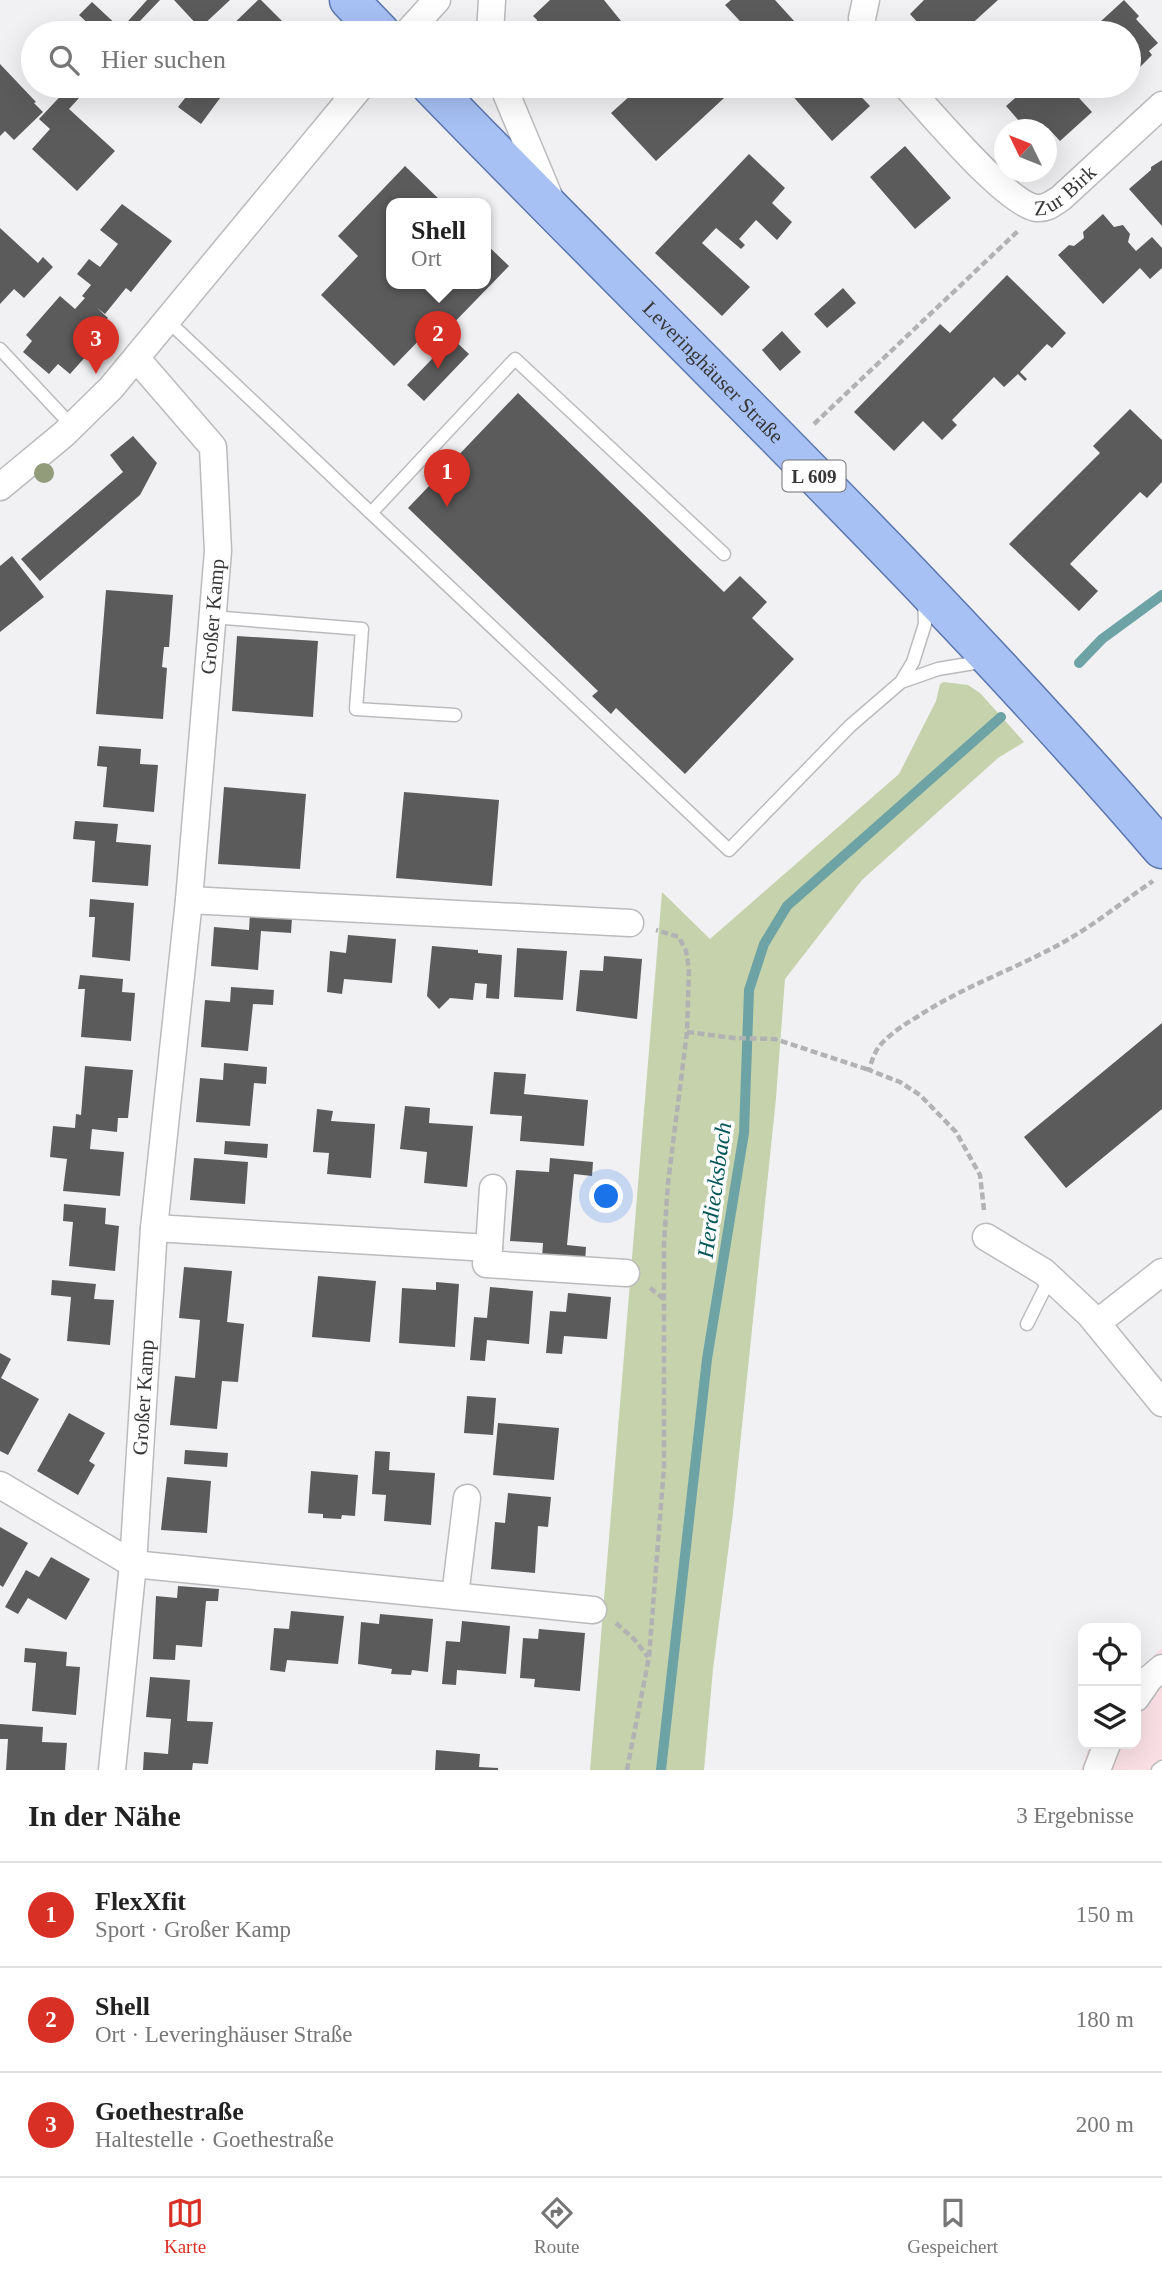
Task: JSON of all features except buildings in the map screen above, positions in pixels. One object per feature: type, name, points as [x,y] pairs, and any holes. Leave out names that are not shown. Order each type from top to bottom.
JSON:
[{"type":"main road","points":[[349,0],[369,21]]},
{"type":"main road","name":"Leveringhäuser Straße","points":[[443,98],[924,589],[1095,770],[1162,849]]},
{"type":"street","points":[[418,21],[437,0]]},
{"type":"street","points":[[491,21],[492,0]]},
{"type":"street","points":[[862,21],[866,0]]},
{"type":"street","points":[[0,487],[72,426],[111,388],[351,98]]},
{"type":"street","points":[[508,98],[555,211]]},
{"type":"street","name":"Zur Birk","points":[[917,98],[1003,190],[1037,208],[1048,206],[1061,198],[1162,105]]},
{"type":"street","name":"Großer Kamp","points":[[112,1770],[133,1564],[154,1228],[189,900],[218,551],[213,447],[137,359]]},
{"type":"street","points":[[189,900],[629,923]]},
{"type":"street","points":[[493,1188],[486,1264],[626,1273]]},
{"type":"street","points":[[154,1228],[489,1248]]},
{"type":"street","points":[[986,1237],[1050,1278],[1097,1323],[1162,1403]]},
{"type":"street","points":[[1097,1323],[1162,1272]]},
{"type":"street","points":[[0,1485],[133,1564],[593,1610]]},
{"type":"street","points":[[455,1596],[467,1498]]},
{"type":"street","points":[[1141,1691],[1162,1668]]},
{"type":"street","points":[[1097,1770],[1105,1749]]},
{"type":"lane","points":[[168,321],[729,850],[850,726],[901,682],[913,662],[925,624],[924,589]]},
{"type":"lane","points":[[0,349],[72,426]]},
{"type":"lane","points":[[371,513],[515,359],[724,554]]},
{"type":"lane","points":[[212,617],[362,629],[356,709],[455,715]]},
{"type":"lane","points":[[901,682],[938,669],[991,660]]},
{"type":"lane","points":[[1027,1324],[1050,1278]]},
{"type":"path","points":[[788,449],[1016,234],[1037,208]]},
{"type":"path","points":[[869,1070],[882,1043],[925,1012],[964,988],[1009,969],[1069,938],[1162,875]]},
{"type":"path","points":[[627,1770],[649,1657],[664,1467],[664,1243],[668,1183],[687,1032],[690,969],[679,937],[629,923]]},
{"type":"path","points":[[687,1032],[775,1040],[869,1070],[900,1082],[920,1095],[956,1132],[980,1175],[986,1237]]},
{"type":"path","points":[[593,1610],[620,1625],[649,1657]]},
{"type":"shaded area","points":[[1162,1648],[1162,1770],[1081,1770],[1088,1749],[1141,1749],[1141,1668]]},
{"type":"green space","points":[[944,682],[968,685],[980,693],[1024,742],[998,758],[862,880],[785,979],[776,1098],[704,1770],[590,1770],[662,892],[710,939],[899,774],[936,701],[940,684]]},
{"type":"waterway","name":"Herdiecksbach","points":[[1079,663],[1102,639],[1162,595]]},
{"type":"waterway","name":"Herdiecksbach","points":[[661,1770],[707,1359],[744,1133],[749,990],[764,944],[787,906],[1001,717]]},
{"type":"place","name":"Shell","points":[[438,369]]},
{"type":"place","name":"Goethestraße","points":[[96,374]]},
{"type":"place","name":"FlexXfit","points":[[447,507]]}]
